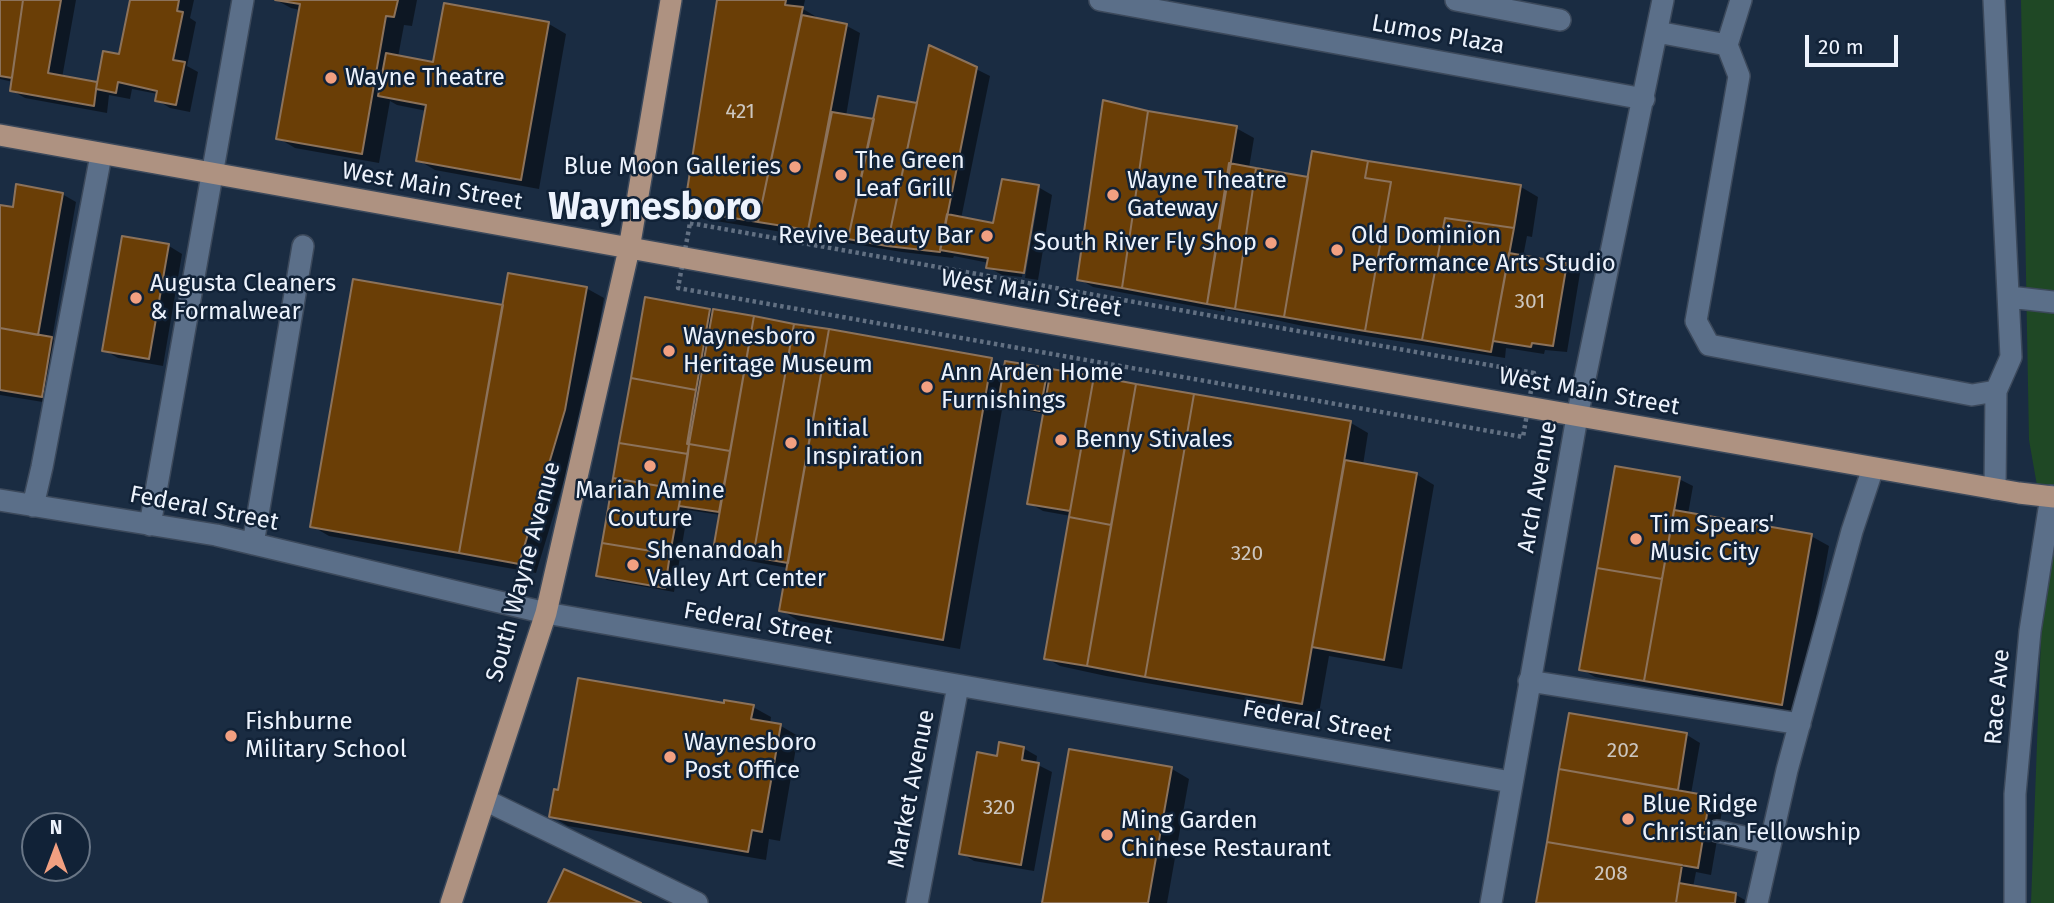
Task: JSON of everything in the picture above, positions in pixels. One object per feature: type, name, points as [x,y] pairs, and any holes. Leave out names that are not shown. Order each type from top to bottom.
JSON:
[{"type":"main road","name":"South Wayne Avenue","points":[[451,903],[546,613],[629,249],[671,0]]},
{"type":"main road","name":"West Main Street","points":[[0,135],[1577,417],[2052,497]]},
{"type":"street","points":[[150,525],[243,0]]},
{"type":"street","name":"Lumos Plaza","points":[[1100,0],[1644,99]]},
{"type":"street","points":[[1456,0],[1559,20]]},
{"type":"street","name":"Arch Avenue","points":[[1491,903],[1577,417],[1663,0]]},
{"type":"street","points":[[1741,0],[1727,46],[1739,76],[1696,321],[1709,345],[1972,395],[1996,391]]},
{"type":"street","points":[[1994,0],[2011,357],[1996,391],[1995,489]]},
{"type":"street","points":[[1657,32],[1727,46]]},
{"type":"street","points":[[33,506],[101,155]]},
{"type":"street","points":[[253,544],[303,246]]},
{"type":"street","points":[[2008,297],[2054,302]]},
{"type":"street","points":[[1757,903],[1800,724],[1852,531],[1874,468]]},
{"type":"street","name":"Race Ave","points":[[2015,903],[2015,794],[2030,631],[2052,497]]},
{"type":"street","name":"Federal Street","points":[[0,500],[216,535],[546,613],[1511,782]]},
{"type":"street","points":[[1529,681],[1800,724]]},
{"type":"street","name":"Market Avenue","points":[[917,903],[958,686]]},
{"type":"street","points":[[485,800],[697,903]]},
{"type":"street","points":[[1717,831],[1770,843]]},
{"type":"green space","points":[[2021,0],[2054,0],[2054,903],[2031,903],[2045,531],[2029,440]]},
{"type":"building","points":[[0,0],[23,0],[12,78],[0,76]]},
{"type":"building","points":[[23,0],[61,0],[48,73],[97,82],[94,106],[10,91]]},
{"type":"building","points":[[130,0],[179,0],[177,11],[183,12],[173,60],[185,62],[176,105],[155,101],[157,91],[118,82],[116,93],[96,89],[103,51],[119,54]]},
{"type":"building","name":"Wayne Theatre","points":[[275,0],[398,0],[394,17],[386,16],[362,154],[276,139],[300,4]]},
{"type":"building","points":[[717,0],[786,0],[785,5],[803,7],[758,222],[684,210]]},
{"type":"building","points":[[444,3],[549,22],[521,180],[416,161],[426,105],[378,96],[386,53],[433,62]]},
{"type":"building","name":"Blue Moon Galleries","points":[[802,15],[847,24],[808,230],[758,222]]},
{"type":"building","points":[[929,45],[977,67],[940,252],[887,246]]},
{"type":"building","points":[[878,96],[917,103],[887,246],[848,239]]},
{"type":"building","name":"Wayne Theatre Gateway","points":[[1103,100],[1148,111],[1122,288],[1077,280]]},
{"type":"building","points":[[1148,111],[1237,126],[1207,304],[1122,288]]},
{"type":"building","name":"The Green Leaf Grill","points":[[832,112],[874,119],[848,239],[808,230]]},
{"type":"building","name":"Old Dominion Performance Arts Studio","points":[[1312,151],[1368,161],[1365,178],[1391,182],[1365,331],[1284,317]]},
{"type":"building","points":[[1368,161],[1521,185],[1514,228],[1445,218],[1422,340],[1365,331],[1391,182],[1365,178]]},
{"type":"building","points":[[1229,163],[1256,168],[1235,309],[1207,304]]},
{"type":"building","name":"South River Fly Shop","points":[[1256,168],[1308,177],[1284,317],[1235,309]]},
{"type":"building","name":"Revive Beauty Bar","points":[[1002,179],[1039,185],[1024,273],[986,268],[988,258],[940,250],[947,214],[993,223]]},
{"type":"building","points":[[16,184],[63,193],[38,335],[0,328],[0,205],[13,207]]},
{"type":"building","points":[[1445,218],[1514,228],[1491,352],[1422,340]]},
{"type":"building","name":"Augusta Cleaners & Formalwear","points":[[122,236],[169,244],[149,359],[102,351]]},
{"type":"building","points":[[1509,253],[1567,263],[1553,346],[1532,343],[1531,347],[1493,341]]},
{"type":"building","points":[[508,273],[587,287],[565,410],[519,564],[459,553]]},
{"type":"building","points":[[353,279],[503,305],[459,553],[310,527]]},
{"type":"building","name":"Waynesboro Heritage Museum","points":[[645,297],[710,309],[696,390],[631,378]]},
{"type":"building","points":[[713,309],[754,316],[730,451],[689,444]]},
{"type":"building","points":[[754,316],[794,324],[753,557],[713,550]]},
{"type":"building","name":"Initial Inspiration","points":[[794,324],[829,329],[788,563],[753,557]]},
{"type":"building","points":[[0,328],[52,337],[42,397],[0,390]]},
{"type":"building","points":[[829,329],[992,358],[943,640],[779,611]]},
{"type":"building","points":[[1005,361],[1048,368],[1040,411],[998,403]]},
{"type":"building","name":"Benny Stivales","points":[[1051,369],[1094,376],[1070,511],[1027,504]]},
{"type":"building","points":[[1094,376],[1136,384],[1111,525],[1069,517]]},
{"type":"building","points":[[631,378],[696,390],[687,444],[688,454],[619,443]]},
{"type":"building","points":[[1136,384],[1194,394],[1145,677],[1087,666]]},
{"type":"building","points":[[1194,394],[1351,421],[1302,704],[1145,677]]},
{"type":"building","name":"Mariah Amine Couture","points":[[619,443],[688,454],[682,490],[613,478]]},
{"type":"building","points":[[689,444],[730,451],[719,512],[679,506]]},
{"type":"building","points":[[1345,460],[1417,473],[1384,660],[1312,647]]},
{"type":"building","name":"Tim Spears' Music City","points":[[1615,466],[1680,477],[1662,579],[1597,568]]},
{"type":"building","points":[[613,478],[682,490],[676,521],[608,509]]},
{"type":"building","points":[[608,509],[676,521],[670,554],[602,543]]},
{"type":"building","points":[[1674,510],[1812,534],[1782,705],[1644,681]]},
{"type":"building","points":[[1069,517],[1111,525],[1087,666],[1044,659]]},
{"type":"building","name":"Shenandoah Valley Art Center","points":[[602,543],[670,554],[665,588],[596,576]]},
{"type":"building","points":[[1597,568],[1662,579],[1644,681],[1579,670]]},
{"type":"building","name":"Waynesboro Post Office","points":[[578,678],[724,703],[724,700],[754,705],[751,719],[781,724],[762,832],[752,830],[748,852],[549,817],[554,789],[558,790]]},
{"type":"building","points":[[1569,713],[1687,733],[1678,790],[1559,769]]},
{"type":"building","points":[[999,742],[1024,747],[1022,760],[1039,763],[1021,865],[959,854],[977,752],[997,756]]},
{"type":"building","name":"Ming Garden Chinese Restaurant","points":[[1069,749],[1172,767],[1148,903],[1042,903]]},
{"type":"building","name":"Blue Ridge Christian Fellowship","points":[[1559,769],[1710,796],[1698,868],[1547,842]]},
{"type":"building","points":[[1547,842],[1682,865],[1676,903],[1536,903]]},
{"type":"building","points":[[564,869],[641,903],[548,903]]},
{"type":"building","points":[[1679,883],[1736,893],[1735,903],[1676,903]]},
{"type":"place","name":"Wayne Theatre","points":[[331,78]]},
{"type":"place","name":"Blue Moon Galleries","points":[[795,167]]},
{"type":"place","name":"The Green Leaf Grill","points":[[841,175]]},
{"type":"place","name":"Wayne Theatre Gateway","points":[[1113,195]]},
{"type":"place","name":"Revive Beauty Bar","points":[[987,236]]},
{"type":"place","name":"South River Fly Shop","points":[[1271,243]]},
{"type":"place","name":"Old Dominion Performance Arts Studio","points":[[1337,250]]},
{"type":"place","name":"Augusta Cleaners & Formalwear","points":[[136,298]]},
{"type":"place","name":"Waynesboro Heritage Museum","points":[[669,351]]},
{"type":"place","name":"Ann Arden Home Furnishings","points":[[927,387]]},
{"type":"place","name":"Benny Stivales","points":[[1061,440]]},
{"type":"place","name":"Initial Inspiration","points":[[791,443]]},
{"type":"place","name":"Mariah Amine Couture","points":[[650,466]]},
{"type":"place","name":"Tim Spears' Music City","points":[[1636,539]]},
{"type":"place","name":"Shenandoah Valley Art Center","points":[[633,565]]},
{"type":"place","name":"Fishburne Military School","points":[[231,736]]},
{"type":"place","name":"Waynesboro Post Office","points":[[670,757]]},
{"type":"place","name":"Blue Ridge Christian Fellowship","points":[[1628,819]]},
{"type":"place","name":"Ming Garden Chinese Restaurant","points":[[1107,835]]},
{"type":"district","name":"Waynesboro","points":[[655,208]]}]
